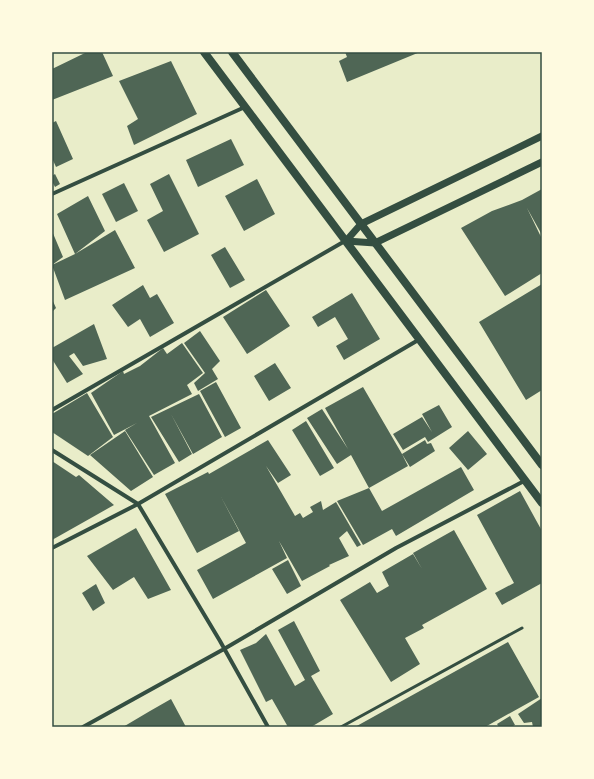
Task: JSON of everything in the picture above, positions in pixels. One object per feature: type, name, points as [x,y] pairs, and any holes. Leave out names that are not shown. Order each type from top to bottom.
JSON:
[{"type":"main road","points":[[204,52],[527,480],[542,503]]},
{"type":"main road","points":[[232,52],[542,465]]},
{"type":"street","points":[[52,194],[245,106]]},
{"type":"street","points":[[52,410],[346,241],[361,224],[542,136]]},
{"type":"street","points":[[346,241],[375,243],[542,162]]},
{"type":"street","points":[[52,548],[138,504],[420,339]]},
{"type":"street","points":[[52,450],[138,504],[224,649],[268,727]]},
{"type":"street","points":[[83,727],[224,649],[396,548],[527,480]]},
{"type":"lane","points":[[340,727],[522,628]]},
{"type":"building","points":[[87,52],[102,52],[113,76],[52,100],[52,69]]},
{"type":"building","points":[[345,52],[420,52],[347,82],[339,61],[347,57]]},
{"type":"building","points":[[171,61],[197,114],[134,145],[127,126],[138,119],[119,81]]},
{"type":"building","points":[[56,121],[73,159],[56,167],[52,158],[52,123]]},
{"type":"building","points":[[231,139],[244,165],[198,187],[186,160]]},
{"type":"building","points":[[55,174],[60,184],[55,187],[52,181],[52,176]]},
{"type":"building","points":[[169,174],[199,234],[164,252],[147,220],[163,211],[150,184]]},
{"type":"building","points":[[257,179],[275,214],[244,231],[225,196]]},
{"type":"building","points":[[124,183],[138,211],[116,222],[102,194]]},
{"type":"building","points":[[542,189],[542,235],[527,208],[542,239],[542,273],[505,296],[461,228],[492,211],[522,200]]},
{"type":"building","points":[[88,196],[105,231],[75,254],[57,214]]},
{"type":"building","points":[[115,230],[135,268],[65,300],[52,265],[75,254]]},
{"type":"building","points":[[52,231],[63,257],[52,265]]},
{"type":"building","points":[[225,247],[245,280],[230,288],[211,255]]},
{"type":"building","points":[[542,284],[542,390],[526,400],[479,322]]},
{"type":"building","points":[[143,285],[150,298],[157,294],[174,323],[150,337],[140,319],[128,327],[112,305]]},
{"type":"building","points":[[266,290],[290,326],[247,354],[223,317]]},
{"type":"building","points":[[352,293],[380,339],[344,360],[336,346],[348,339],[335,317],[318,327],[312,317]]},
{"type":"building","points":[[52,299],[56,308],[52,312]]},
{"type":"building","points":[[94,324],[107,359],[83,366],[74,353],[69,356],[83,374],[67,383],[52,359],[52,348]]},
{"type":"building","points":[[200,331],[220,361],[212,369],[218,379],[198,391],[194,383],[205,373],[184,343]]},
{"type":"building","points":[[182,343],[203,373],[187,385],[192,394],[149,416],[175,463],[154,475],[125,430],[137,423],[114,435],[91,393],[123,371],[124,374],[140,366],[163,348],[167,354]]},
{"type":"building","points":[[275,363],[291,388],[269,401],[254,376]]},
{"type":"building","points":[[216,382],[241,428],[225,437],[200,391]]},
{"type":"building","points":[[363,387],[408,466],[369,488],[351,455],[337,464],[307,418],[322,409],[348,449],[325,408]]},
{"type":"building","points":[[87,393],[113,437],[88,456],[52,432],[52,414]]},
{"type":"building","points":[[199,394],[222,437],[193,454],[171,414],[192,454],[179,462],[151,417]]},
{"type":"building","points":[[439,405],[452,427],[428,442],[425,437],[403,450],[393,434],[422,417],[432,432],[422,414]]},
{"type":"building","points":[[306,421],[334,468],[320,476],[292,430]]},
{"type":"building","points":[[125,431],[153,477],[131,491],[90,455]]},
{"type":"building","points":[[468,431],[487,454],[468,470],[449,448]]},
{"type":"building","points":[[268,440],[291,475],[278,483],[266,466],[295,516],[300,513],[303,518],[313,512],[310,507],[321,501],[323,510],[336,502],[361,545],[357,547],[347,531],[339,538],[349,556],[329,565],[330,566],[302,581],[279,541],[287,558],[213,599],[197,570],[246,543],[220,495],[239,531],[197,553],[165,494],[208,472],[209,474]]},
{"type":"building","points":[[425,440],[427,444],[431,443],[435,451],[410,467],[402,454]]},
{"type":"building","points":[[52,461],[76,477],[79,475],[114,505],[52,540]]},
{"type":"building","points":[[461,467],[474,490],[396,536],[392,529],[363,545],[337,501],[369,488],[382,511]]},
{"type":"building","points":[[520,491],[542,531],[542,583],[502,605],[495,593],[514,583],[477,515]]},
{"type":"building","points":[[136,528],[171,590],[148,599],[134,577],[113,590],[87,556]]},
{"type":"building","points":[[454,530],[487,589],[422,625],[424,628],[405,638],[420,664],[391,682],[340,600],[370,582],[377,593],[389,586],[382,572],[413,554],[422,569],[413,553]]},
{"type":"building","points":[[288,560],[301,586],[287,594],[272,569]]},
{"type":"building","points":[[96,584],[105,603],[93,611],[82,593]]},
{"type":"building","points":[[294,621],[320,671],[311,676],[333,714],[311,727],[288,727],[272,699],[266,702],[240,650],[256,643],[266,634],[295,686],[305,680],[278,630]]},
{"type":"building","points":[[508,642],[539,697],[485,727],[355,727]]},
{"type":"building","points":[[542,698],[542,727],[533,727],[532,722],[524,723],[518,714]]},
{"type":"building","points":[[171,699],[186,727],[123,727],[150,711]]},
{"type":"building","points":[[510,716],[515,725],[511,727],[499,727],[497,724]]}]
